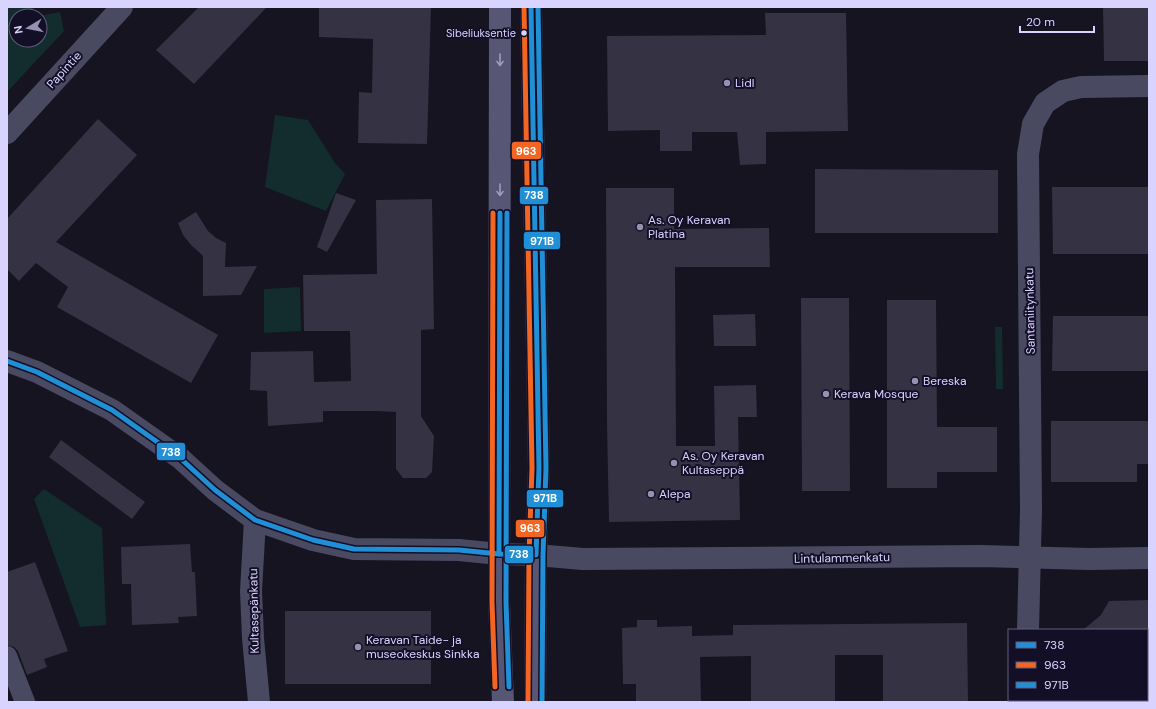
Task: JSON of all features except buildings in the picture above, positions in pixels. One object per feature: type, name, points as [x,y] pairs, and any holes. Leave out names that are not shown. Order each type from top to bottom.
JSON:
[{"type":"main road","points":[[500,7],[499,602],[503,702]]},
{"type":"main road","points":[[531,7],[539,468],[536,555],[535,702]]},
{"type":"street","name":"Papintie","points":[[7,133],[122,7]]},
{"type":"street","name":"Santaniitynkatu","points":[[1028,629],[1031,510],[1028,154],[1033,124],[1045,103],[1062,91],[1081,87],[1149,86]]},
{"type":"street","name":"Lintulammenkatu","points":[[7,361],[37,372],[112,410],[180,458],[215,490],[256,520],[313,540],[354,549],[459,550],[584,559],[973,556],[1089,559],[1149,558]]},
{"type":"street","name":"Kultasepänkatu","points":[[256,520],[251,591],[253,638],[259,702]]},
{"type":"street","points":[[7,656],[25,702]]},
{"type":"green space","points":[[7,7],[34,8],[8,8],[8,48],[48,48],[48,14],[60,12],[64,31],[7,92]]},
{"type":"green space","points":[[275,115],[308,120],[335,163],[345,174],[326,211],[265,187]]},
{"type":"green space","points":[[300,287],[301,331],[264,333],[264,289]]},
{"type":"green space","points":[[995,327],[1002,327],[1003,389],[996,389]]},
{"type":"green space","points":[[44,489],[102,528],[106,625],[80,627],[34,499]]},
{"type":"transit line","name":"963","points":[[524,7],[532,468],[529,555],[528,702]]},
{"type":"transit line","name":"738","points":[[7,361],[37,372],[112,410],[180,458],[215,490],[255,520],[313,540],[354,549],[459,550],[499,554],[536,555],[539,468],[531,7]]},
{"type":"transit line","name":"971B","points":[[538,7],[546,468],[543,555],[542,702]]},
{"type":"transit line","name":"963","points":[[493,213],[492,602],[495,687]]},
{"type":"transit line","name":"738","points":[[499,554],[500,213]]},
{"type":"transit line","name":"971B","points":[[507,213],[506,602],[509,687]]},
{"type":"place","name":"Sibeliuksentie","points":[[524,33]]},
{"type":"place","name":"Lidl","points":[[727,83]]},
{"type":"place","name":"As. Oy Keravan Platina","points":[[640,227]]},
{"type":"place","name":"Bereska","points":[[915,381]]},
{"type":"place","name":"Kerava Mosque","points":[[826,394]]},
{"type":"place","name":"As. Oy Keravan Kultaseppä","points":[[674,463]]},
{"type":"place","name":"Alepa","points":[[651,494]]},
{"type":"place","name":"Keravan Taide- ja museokeskus Sinkka","points":[[358,647]]}]
